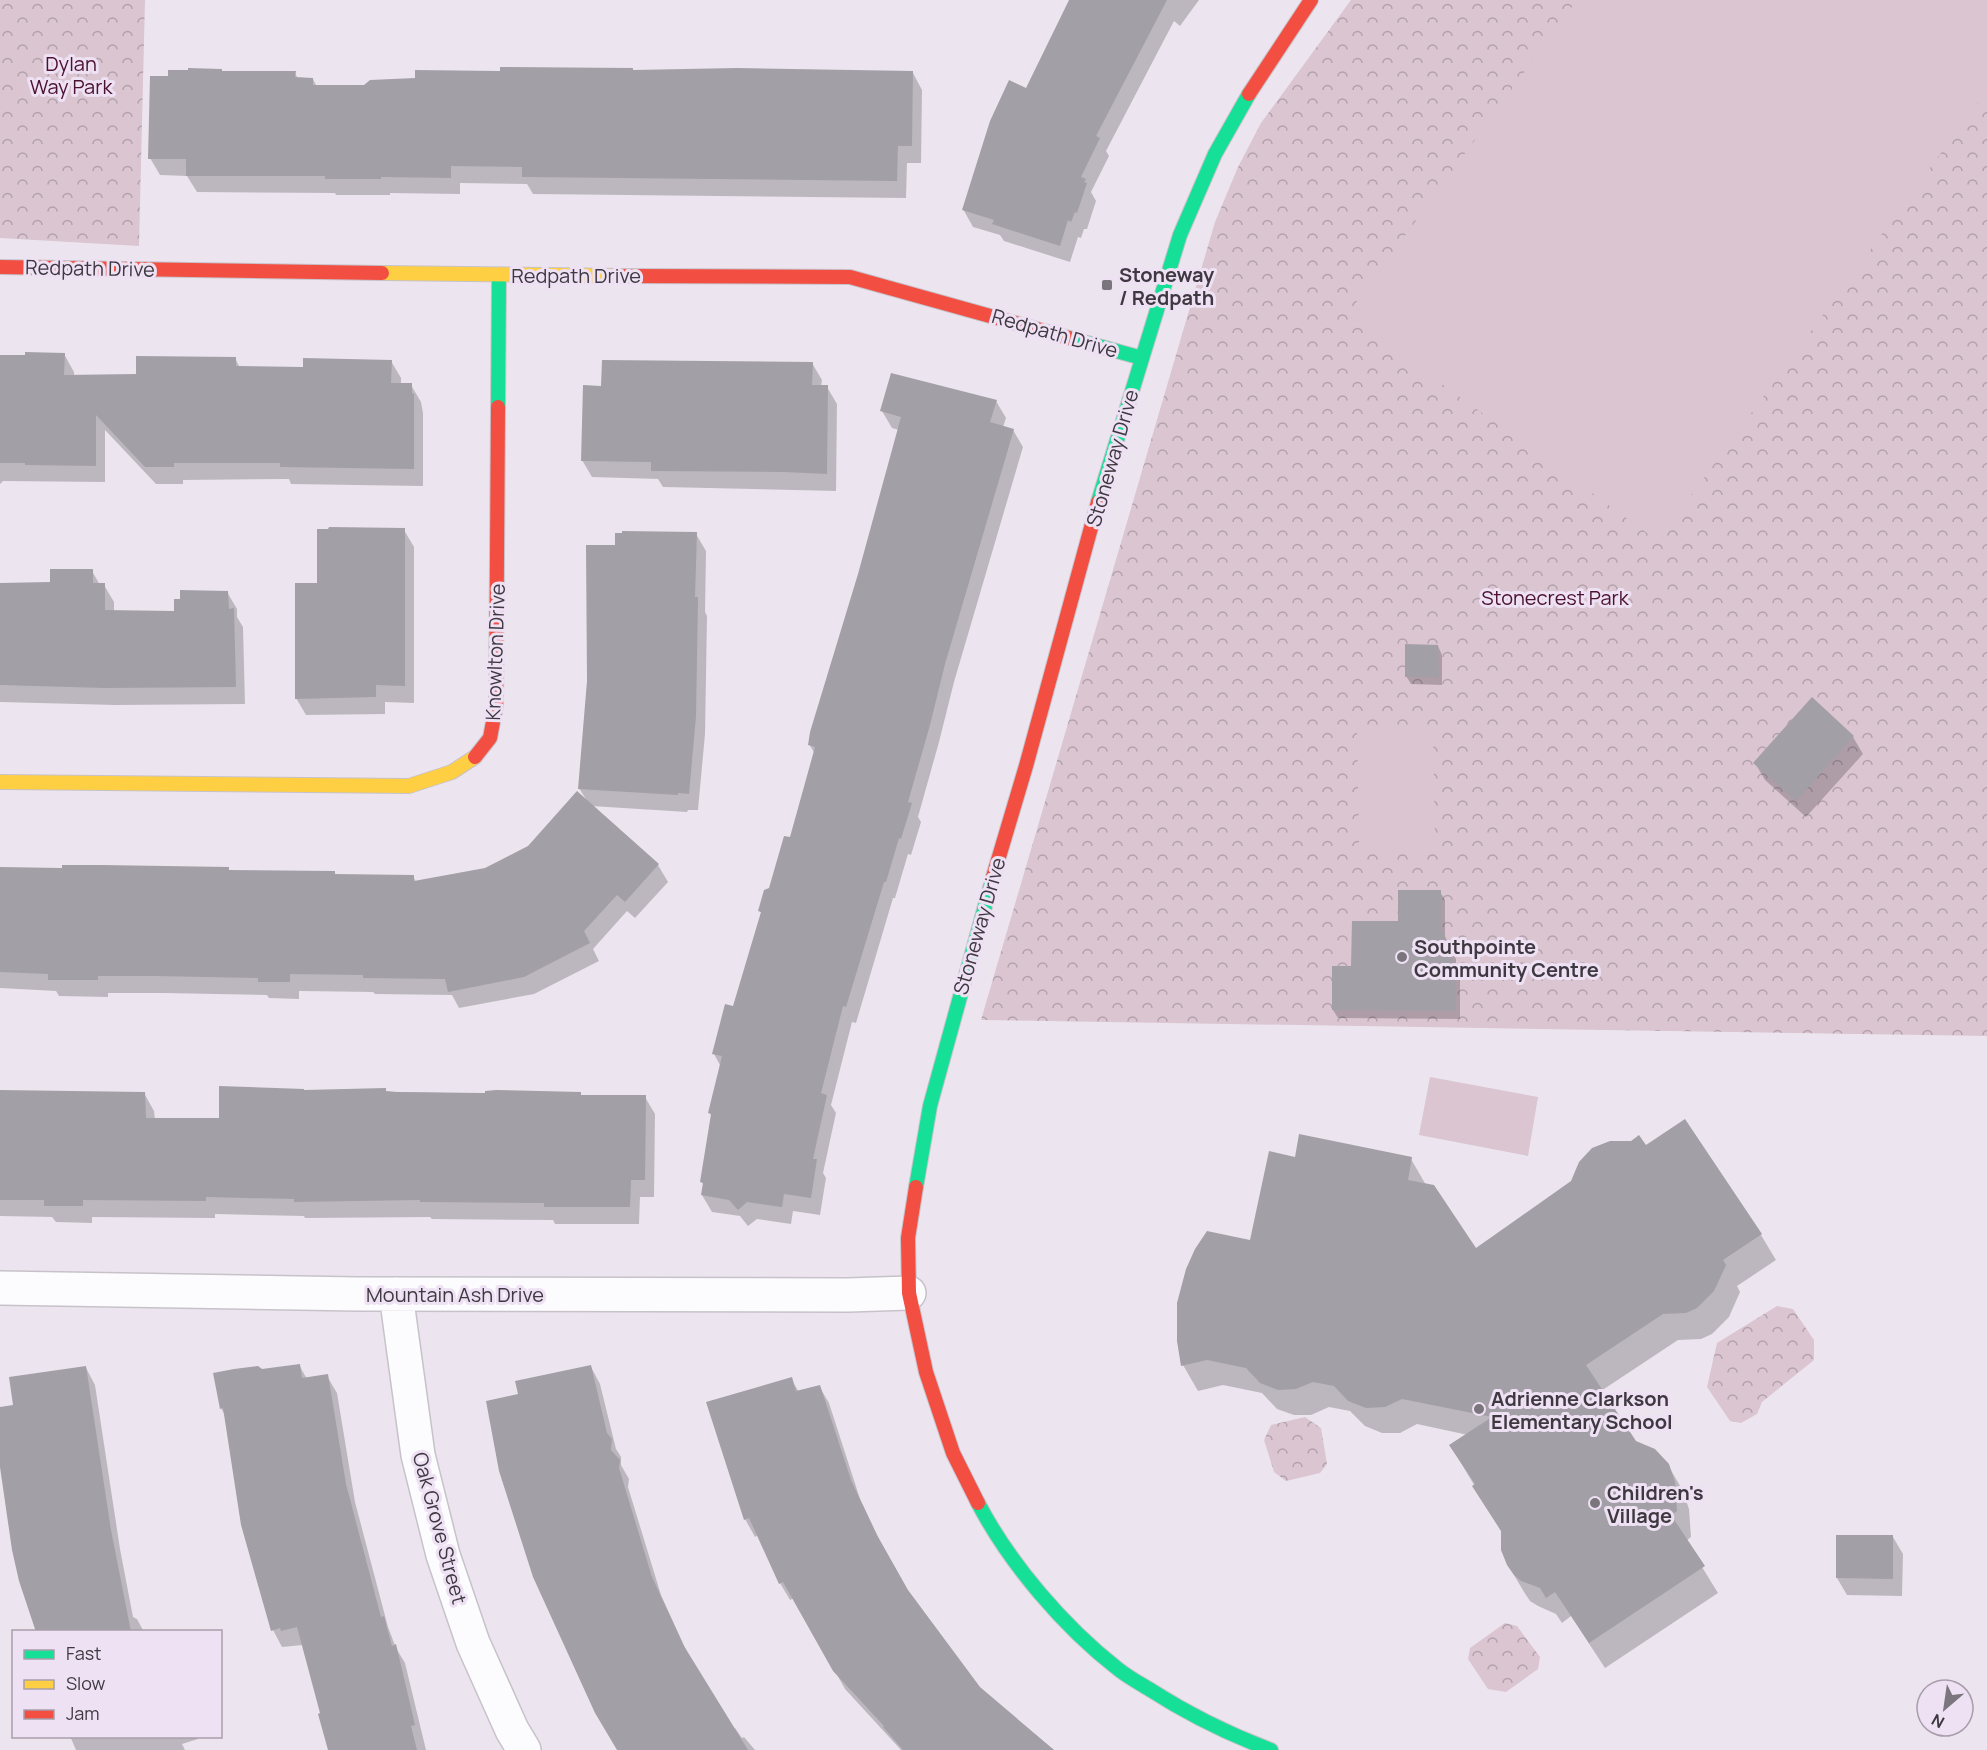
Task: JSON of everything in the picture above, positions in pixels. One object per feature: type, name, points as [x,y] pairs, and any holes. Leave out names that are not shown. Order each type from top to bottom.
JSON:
[{"type":"street","name":"Stoneway Drive","points":[[1271,1750],[1233,1736],[1179,1708],[1119,1670],[1065,1621],[1020,1568],[982,1512],[953,1453],[926,1372],[909,1293],[908,1238],[930,1106],[974,941],[1026,766],[1107,468],[1180,235],[1215,154],[1256,82],[1311,0]]},
{"type":"street","name":"Redpath Drive","points":[[0,267],[850,278],[1142,358]]},
{"type":"street","name":"Knowlton Drive","points":[[0,782],[410,786],[431,781],[457,770],[488,743],[495,720],[497,693],[500,275]]},
{"type":"street","name":"Mountain Ash Drive","points":[[0,1288],[396,1294],[848,1295],[909,1293]]},
{"type":"street","name":"Oak Grove Street","points":[[396,1294],[418,1455],[443,1555],[473,1643],[512,1730],[524,1750]]},
{"type":"green space","name":"Dylan Way Park","points":[[0,0],[145,0],[139,246],[0,238]]},
{"type":"green space","name":"Stonecrest Park","points":[[1351,0],[1987,0],[1987,1036],[981,1020],[1215,222],[1238,167],[1261,123]]},
{"type":"green space","points":[[1577,0],[1987,0],[1987,90],[1658,541],[1347,315]]},
{"type":"green space","points":[[1433,726],[1435,846],[1359,848],[1357,727]]},
{"type":"green space","points":[[1430,1077],[1538,1097],[1528,1156],[1419,1135]]},
{"type":"green space","points":[[1777,1306],[1793,1309],[1814,1340],[1814,1360],[1762,1402],[1757,1414],[1741,1423],[1730,1421],[1707,1387],[1717,1343]]},
{"type":"green space","points":[[1305,1417],[1321,1428],[1327,1464],[1320,1473],[1286,1481],[1274,1472],[1264,1440],[1271,1425]]},
{"type":"green space","points":[[1505,1623],[1517,1626],[1540,1657],[1538,1669],[1506,1692],[1488,1689],[1468,1659],[1470,1648]]},
{"type":"building","points":[[1069,0],[1167,0],[1096,136],[1100,138],[1081,177],[1086,179],[1084,182],[1087,183],[1077,213],[1075,212],[1071,222],[1068,220],[1060,246],[992,224],[994,220],[962,210],[990,121],[1009,80],[1026,88]]},
{"type":"building","points":[[500,67],[913,71],[912,146],[898,146],[897,181],[522,177],[522,167],[451,166],[451,178],[325,179],[325,176],[186,176],[186,159],[148,159],[150,76],[168,76],[168,70],[188,70],[188,68],[222,69],[222,71],[296,71],[295,77],[313,78],[313,85],[364,85],[370,80],[415,78],[415,70],[500,71]]},
{"type":"building","points":[[25,352],[65,353],[64,375],[136,374],[136,356],[236,357],[236,366],[303,367],[303,358],[392,360],[391,383],[412,383],[414,469],[280,467],[280,463],[174,463],[174,467],[145,467],[96,415],[96,466],[0,463],[0,355],[25,355]]},
{"type":"building","points":[[602,360],[813,362],[812,385],[828,385],[827,474],[651,471],[651,462],[581,461],[583,385],[601,386]]},
{"type":"building","points":[[891,373],[997,400],[990,422],[1014,429],[945,664],[908,802],[912,803],[886,882],[884,882],[846,1007],[843,1006],[821,1093],[827,1095],[813,1159],[817,1159],[811,1198],[784,1194],[782,1207],[747,1202],[738,1210],[729,1200],[701,1195],[703,1183],[700,1182],[711,1114],[708,1113],[722,1056],[712,1054],[725,1004],[733,1006],[761,912],[758,911],[764,890],[769,888],[784,836],[790,837],[815,747],[808,745],[810,732],[858,574],[901,417],[880,411]]},
{"type":"building","points":[[329,527],[405,528],[405,686],[376,685],[376,697],[295,699],[295,583],[317,583],[317,529],[328,529]]},
{"type":"building","points":[[622,531],[697,532],[696,716],[689,794],[578,789],[587,681],[586,545],[615,545],[615,533],[622,533]]},
{"type":"building","points":[[50,569],[93,569],[93,583],[105,583],[105,610],[174,611],[174,599],[180,599],[180,590],[228,591],[229,609],[234,608],[236,687],[105,688],[0,685],[0,583],[50,582]]},
{"type":"building","points":[[1405,644],[1438,645],[1439,677],[1405,677]]},
{"type":"building","points":[[1812,697],[1854,736],[1796,801],[1753,763]]},
{"type":"building","points":[[577,791],[659,864],[625,902],[617,895],[584,931],[590,943],[524,977],[448,992],[445,979],[363,978],[363,975],[290,974],[290,982],[258,982],[258,978],[154,976],[98,976],[98,980],[48,980],[48,974],[0,972],[0,867],[62,868],[62,865],[102,865],[229,867],[229,870],[335,871],[335,874],[414,875],[414,881],[485,868],[528,846]]},
{"type":"building","name":"Southpointe Community Centre","points":[[1398,890],[1441,890],[1441,929],[1452,950],[1453,965],[1456,969],[1456,1011],[1332,1010],[1332,966],[1351,966],[1352,921],[1398,921]]},
{"type":"building","points":[[219,1086],[304,1090],[386,1088],[386,1091],[396,1092],[485,1093],[485,1091],[496,1090],[581,1092],[581,1095],[646,1095],[645,1180],[631,1180],[630,1207],[544,1207],[544,1203],[420,1202],[420,1200],[294,1202],[294,1199],[206,1197],[206,1201],[83,1200],[83,1206],[44,1206],[44,1200],[0,1200],[0,1090],[145,1092],[146,1118],[219,1118]]},
{"type":"building","points":[[1685,1119],[1762,1234],[1723,1260],[1726,1265],[1714,1291],[1697,1308],[1686,1313],[1663,1314],[1586,1365],[1636,1441],[1655,1449],[1669,1464],[1675,1482],[1677,1511],[1671,1515],[1705,1566],[1589,1643],[1555,1592],[1546,1598],[1540,1588],[1521,1581],[1514,1575],[1501,1550],[1501,1531],[1472,1486],[1475,1484],[1449,1445],[1492,1417],[1402,1399],[1385,1407],[1366,1408],[1348,1401],[1334,1386],[1313,1382],[1296,1389],[1278,1390],[1260,1383],[1246,1368],[1207,1360],[1181,1366],[1177,1341],[1177,1303],[1186,1269],[1195,1249],[1207,1231],[1250,1240],[1269,1151],[1295,1157],[1299,1134],[1412,1157],[1408,1180],[1434,1185],[1476,1248],[1571,1181],[1579,1162],[1592,1148],[1610,1141],[1631,1141],[1639,1135],[1646,1145]]},
{"type":"building","points":[[300,1364],[302,1378],[328,1374],[346,1484],[381,1617],[384,1616],[392,1646],[396,1644],[415,1725],[411,1726],[417,1750],[328,1750],[297,1627],[271,1631],[241,1525],[223,1408],[220,1409],[213,1373],[258,1366],[262,1369]]},
{"type":"building","points":[[591,1365],[607,1433],[612,1439],[611,1450],[620,1460],[619,1468],[652,1577],[684,1646],[748,1750],[617,1750],[595,1713],[533,1577],[499,1471],[486,1401],[518,1394],[515,1381]]},
{"type":"building","points":[[86,1366],[111,1530],[131,1630],[35,1630],[19,1581],[12,1550],[0,1467],[0,1407],[13,1405],[9,1377]]},
{"type":"building","points":[[792,1377],[796,1391],[820,1385],[851,1480],[877,1535],[908,1590],[980,1687],[1054,1750],[903,1750],[833,1671],[783,1582],[779,1584],[749,1518],[744,1520],[706,1402]]},
{"type":"building","points":[[1836,1535],[1893,1535],[1893,1579],[1836,1578]]},
{"type":"traffic: fast","points":[[1098,502],[1180,235],[1215,154],[1249,94]]},
{"type":"traffic: fast","points":[[498,407],[499,275]]},
{"type":"traffic: fast","points":[[1069,338],[1142,358]]},
{"type":"traffic: fast","points":[[916,1187],[930,1106],[993,877]]},
{"type":"traffic: fast","points":[[978,1503],[1022,1571],[1058,1614],[1098,1652],[1126,1675],[1178,1707],[1208,1723],[1271,1750]]},
{"type":"traffic: slow","points":[[382,273],[625,276]]},
{"type":"traffic: slow","points":[[0,782],[409,786],[452,772],[475,757]]},
{"type":"traffic: jam","points":[[1249,94],[1311,0]]},
{"type":"traffic: jam","points":[[0,267],[382,273]]},
{"type":"traffic: jam","points":[[625,276],[850,277],[1069,338]]},
{"type":"traffic: jam","points":[[475,757],[490,738],[496,706],[498,407]]},
{"type":"traffic: jam","points":[[993,877],[1026,766],[1098,502]]},
{"type":"traffic: jam","points":[[916,1187],[908,1238],[909,1293],[926,1372],[953,1453],[978,1503]]},
{"type":"place","name":"Stoneway / Redpath","points":[[1107,285]]},
{"type":"place","name":"Southpointe Community Centre","points":[[1402,957]]},
{"type":"place","name":"Adrienne Clarkson Elementary School","points":[[1479,1409]]},
{"type":"place","name":"Children's Village","points":[[1595,1503]]}]
